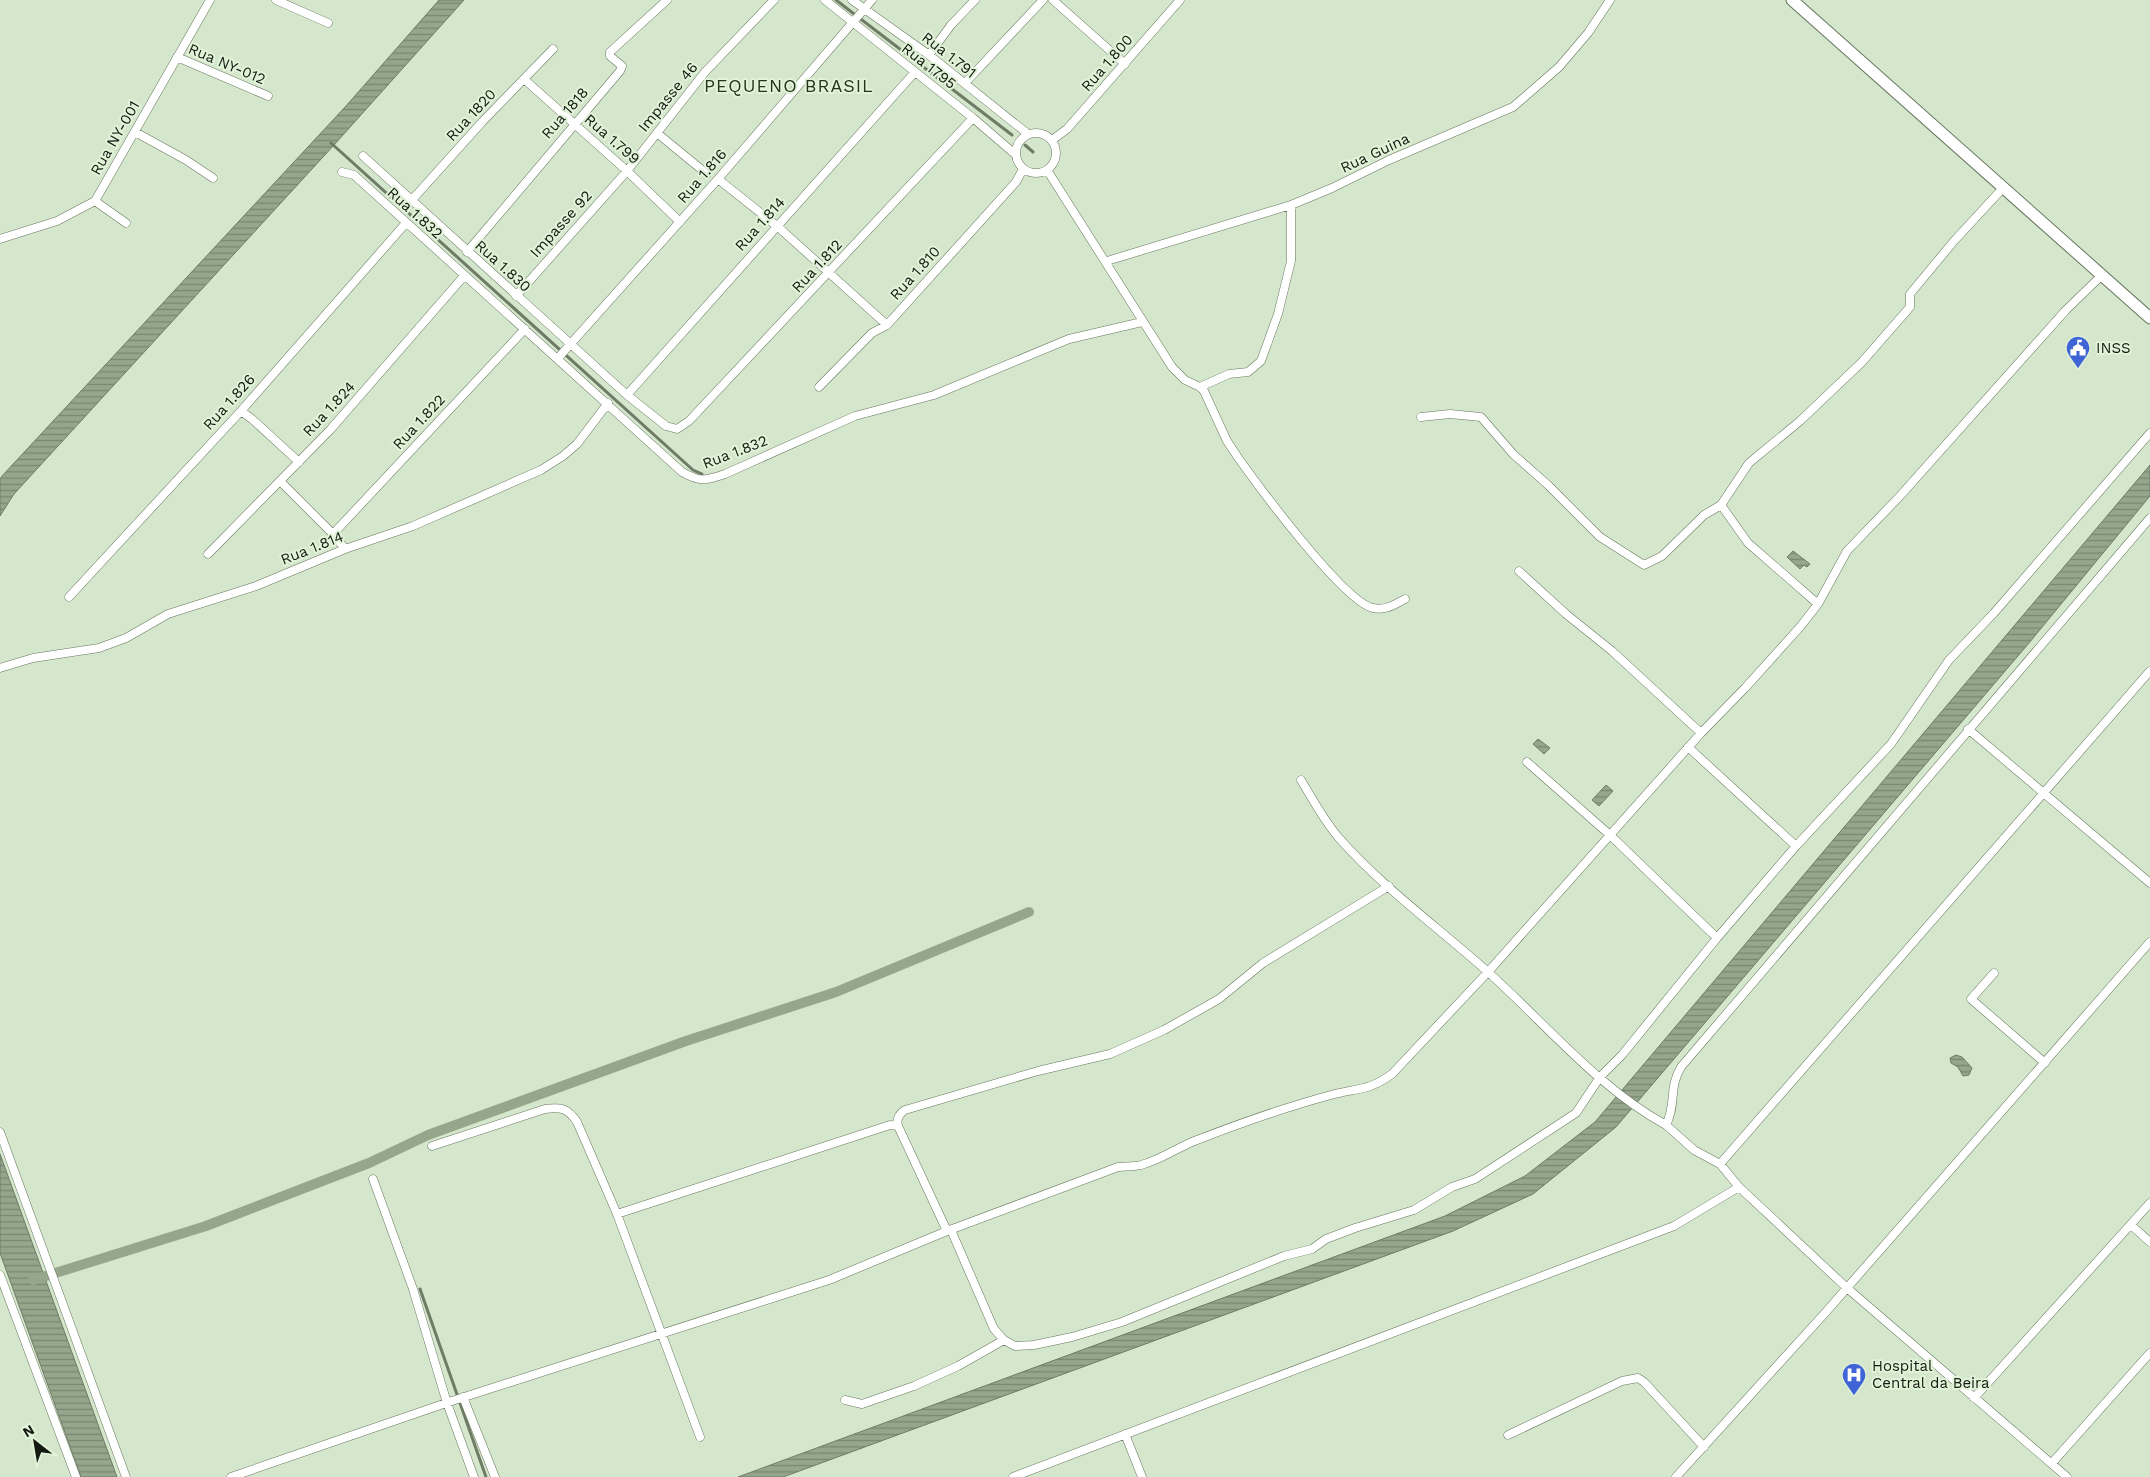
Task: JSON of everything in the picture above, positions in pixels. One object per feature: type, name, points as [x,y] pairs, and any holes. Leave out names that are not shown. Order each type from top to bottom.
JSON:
[{"type":"street","name":"Rua NY-001","points":[[95,201],[210,0]]},
{"type":"street","points":[[276,0],[328,23]]},
{"type":"street","name":"Rua 1818","points":[[467,252],[620,71],[622,66],[610,56],[610,52],[667,0]]},
{"type":"street","name":"Impasse 46","points":[[627,171],[705,72],[774,0]]},
{"type":"street","name":"Rua 1795","points":[[825,0],[973,118],[1016,155]]},
{"type":"street","name":"Rua 1.791","points":[[852,0],[929,55],[1028,134]]},
{"type":"street","name":"Rua 1.816","points":[[558,358],[718,179],[872,0]]},
{"type":"street","points":[[929,55],[951,25],[975,0]]},
{"type":"street","points":[[964,84],[1044,0]]},
{"type":"street","points":[[1053,0],[1125,64]]},
{"type":"street","name":"Rua 1.800","points":[[1052,140],[1068,129],[1180,0]]},
{"type":"street","name":"Rua Guina","points":[[1107,261],[1163,246],[1291,205],[1332,188],[1389,160],[1513,107],[1559,67],[1588,32],[1610,0]]},
{"type":"street","points":[[1792,0],[2150,318]]},
{"type":"street","name":"Rua 1820","points":[[411,201],[553,49]]},
{"type":"street","name":"Rua NY-012","points":[[177,57],[268,96]]},
{"type":"street","name":"Rua 1.814","points":[[627,395],[915,72]]},
{"type":"street","name":"Rua 1.799","points":[[524,79],[627,171],[680,222]]},
{"type":"street","name":"Rua 1.812","points":[[677,428],[689,421],[973,118]]},
{"type":"street","points":[[135,132],[186,160],[213,178]]},
{"type":"street","points":[[657,133],[707,174]]},
{"type":"street","points":[[1037,133],[1052,140],[1057,153],[1052,166],[1039,174],[1023,169],[1018,163],[1016,155],[1017,146],[1021,139],[1028,134],[1037,133]]},
{"type":"street","name":"Rua 1.830","points":[[363,156],[627,395],[666,426],[677,428]]},
{"type":"street","name":"Rua 1.810","points":[[819,387],[872,334],[887,325],[1016,182],[1023,169]]},
{"type":"street","points":[[1047,170],[1107,261],[1142,322],[1172,367],[1185,380],[1200,386],[1227,442],[1239,459],[1346,590],[1372,608],[1388,608],[1405,599]]},
{"type":"street","name":"Impasse 92","points":[[516,296],[627,171]]},
{"type":"street","name":"Rua 1.832","points":[[342,172],[354,176],[558,358],[682,472],[697,480],[710,479],[855,416],[934,395],[1069,340],[1142,322]]},
{"type":"street","points":[[718,179],[777,226],[887,325]]},
{"type":"street","points":[[1421,417],[1450,414],[1481,417],[1513,454],[1548,485],[1600,537],[1644,565],[1662,556],[1704,516],[1721,504],[1749,463],[1800,421],[1862,362],[1910,307],[1910,294],[1954,241],[2003,188]]},
{"type":"street","points":[[0,239],[57,221],[95,201],[126,223]]},
{"type":"street","points":[[1200,386],[1229,374],[1248,372],[1261,360],[1278,314],[1291,262],[1291,205]]},
{"type":"street","name":"Rua 1.826","points":[[69,597],[240,411],[406,223]]},
{"type":"street","points":[[231,1477],[447,1402],[829,1280],[949,1230],[1118,1167],[1140,1166],[1184,1145],[1236,1125],[1304,1102],[1369,1088],[1379,1084],[1392,1074],[1488,972],[1688,747],[1745,688],[1818,604],[1847,551],[1900,496],[2066,310],[2102,275]]},
{"type":"street","name":"Rua 1.824","points":[[208,554],[299,462],[386,367],[464,276]]},
{"type":"street","name":"Rua 1.822","points":[[333,534],[525,329]]},
{"type":"street","name":"Rua 1.814","points":[[0,668],[33,658],[99,648],[126,638],[168,614],[256,586],[345,549],[413,526],[541,470],[563,456],[577,444],[608,404]]},
{"type":"street","points":[[240,411],[266,431],[299,462]]},
{"type":"street","points":[[1389,886],[1263,963],[1219,1000],[1164,1030],[1110,1054],[1038,1070],[904,1110],[900,1114],[897,1122],[898,1126],[949,1230],[986,1313],[1004,1340],[1015,1346],[1034,1345],[1122,1322],[1284,1256],[1312,1249],[1326,1240],[1355,1228],[1414,1210],[1452,1188],[1475,1179],[1576,1113],[1600,1077],[1622,1056],[1717,938],[1796,846],[1891,744],[1949,660],[1994,613],[2150,433]]},
{"type":"street","points":[[280,481],[333,534],[345,549]]},
{"type":"street","points":[[1721,504],[1748,542],[1818,604]]},
{"type":"street","points":[[1666,1125],[1673,1105],[1672,1086],[1681,1067],[2150,518]]},
{"type":"street","points":[[1519,571],[1566,614],[1612,651],[1701,733]]},
{"type":"street","points":[[1720,1164],[2150,671]]},
{"type":"street","points":[[1968,729],[2150,883]]},
{"type":"street","points":[[1688,747],[1796,846]]},
{"type":"street","points":[[1527,762],[1610,835],[1717,938]]},
{"type":"street","points":[[1302,780],[1338,838],[1389,886],[1488,972],[1600,1077],[1644,1114],[1666,1125],[1694,1150],[1720,1164],[1739,1187],[1847,1288],[2067,1477]]},
{"type":"street","points":[[1676,1477],[1847,1288],[2150,942]]},
{"type":"street","points":[[1994,973],[1971,998],[2045,1063]]},
{"type":"street","points":[[432,1146],[545,1109],[561,1107],[571,1112],[617,1214],[700,1437]]},
{"type":"street","points":[[617,1214],[890,1125],[898,1126]]},
{"type":"street","points":[[0,1132],[126,1477]]},
{"type":"street","points":[[373,1179],[422,1317],[447,1402],[474,1477]]},
{"type":"street","points":[[1013,1477],[1674,1226],[1739,1187]]},
{"type":"street","points":[[1974,1398],[2150,1203]]},
{"type":"street","points":[[2131,1225],[2150,1242]]},
{"type":"street","points":[[0,1275],[76,1477]]},
{"type":"street","points":[[845,1400],[862,1404],[914,1386],[958,1366],[1004,1340]]},
{"type":"street","points":[[2052,1463],[2150,1353]]},
{"type":"street","points":[[1508,1435],[1622,1381],[1638,1378],[1644,1382],[1704,1447]]},
{"type":"street","points":[[463,1397],[496,1477]]},
{"type":"street","points":[[1125,1434],[1142,1477]]},
{"type":"street","points":[[1672,1477],[1686,1466]]},
{"type":"shaded area","points":[[439,0],[464,0],[334,145],[14,494],[0,516],[0,479],[2,476],[346,106]]},
{"type":"shaded area","points":[[2150,465],[2150,496],[2029,643],[1616,1127],[1533,1194],[1453,1231],[783,1477],[738,1477],[1445,1216],[1525,1176],[1595,1122]]},
{"type":"shaded area","points":[[1793,551],[1810,564],[1807,567],[1804,565],[1800,569],[1787,557]]},
{"type":"shaded area","points":[[1538,739],[1550,748],[1544,754],[1533,744]]},
{"type":"shaded area","points":[[1606,785],[1613,791],[1599,806],[1592,800]]},
{"type":"shaded area","points":[[1956,1055],[1962,1057],[1972,1068],[1969,1075],[1963,1076],[1958,1067],[1951,1063],[1950,1058]]},
{"type":"shaded area","points":[[0,1154],[117,1477],[81,1477],[0,1253]]},
{"type":"waterway","points":[[836,0],[1012,135]]},
{"type":"waterway","points":[[331,143],[693,470],[702,474]]},
{"type":"waterway","points":[[1025,145],[1033,152]]},
{"type":"waterway","points":[[33,1280],[206,1226],[369,1163],[428,1135],[686,1041],[836,992],[1029,912]]},
{"type":"waterway","points":[[420,1289],[486,1477]]},
{"type":"place","name":"INSS","points":[[2078,369]]},
{"type":"place","name":"Hospital Central da Beira","points":[[1854,1396]]},
{"type":"district","name":"PEQUENO BRASIL","points":[[789,85]]}]
